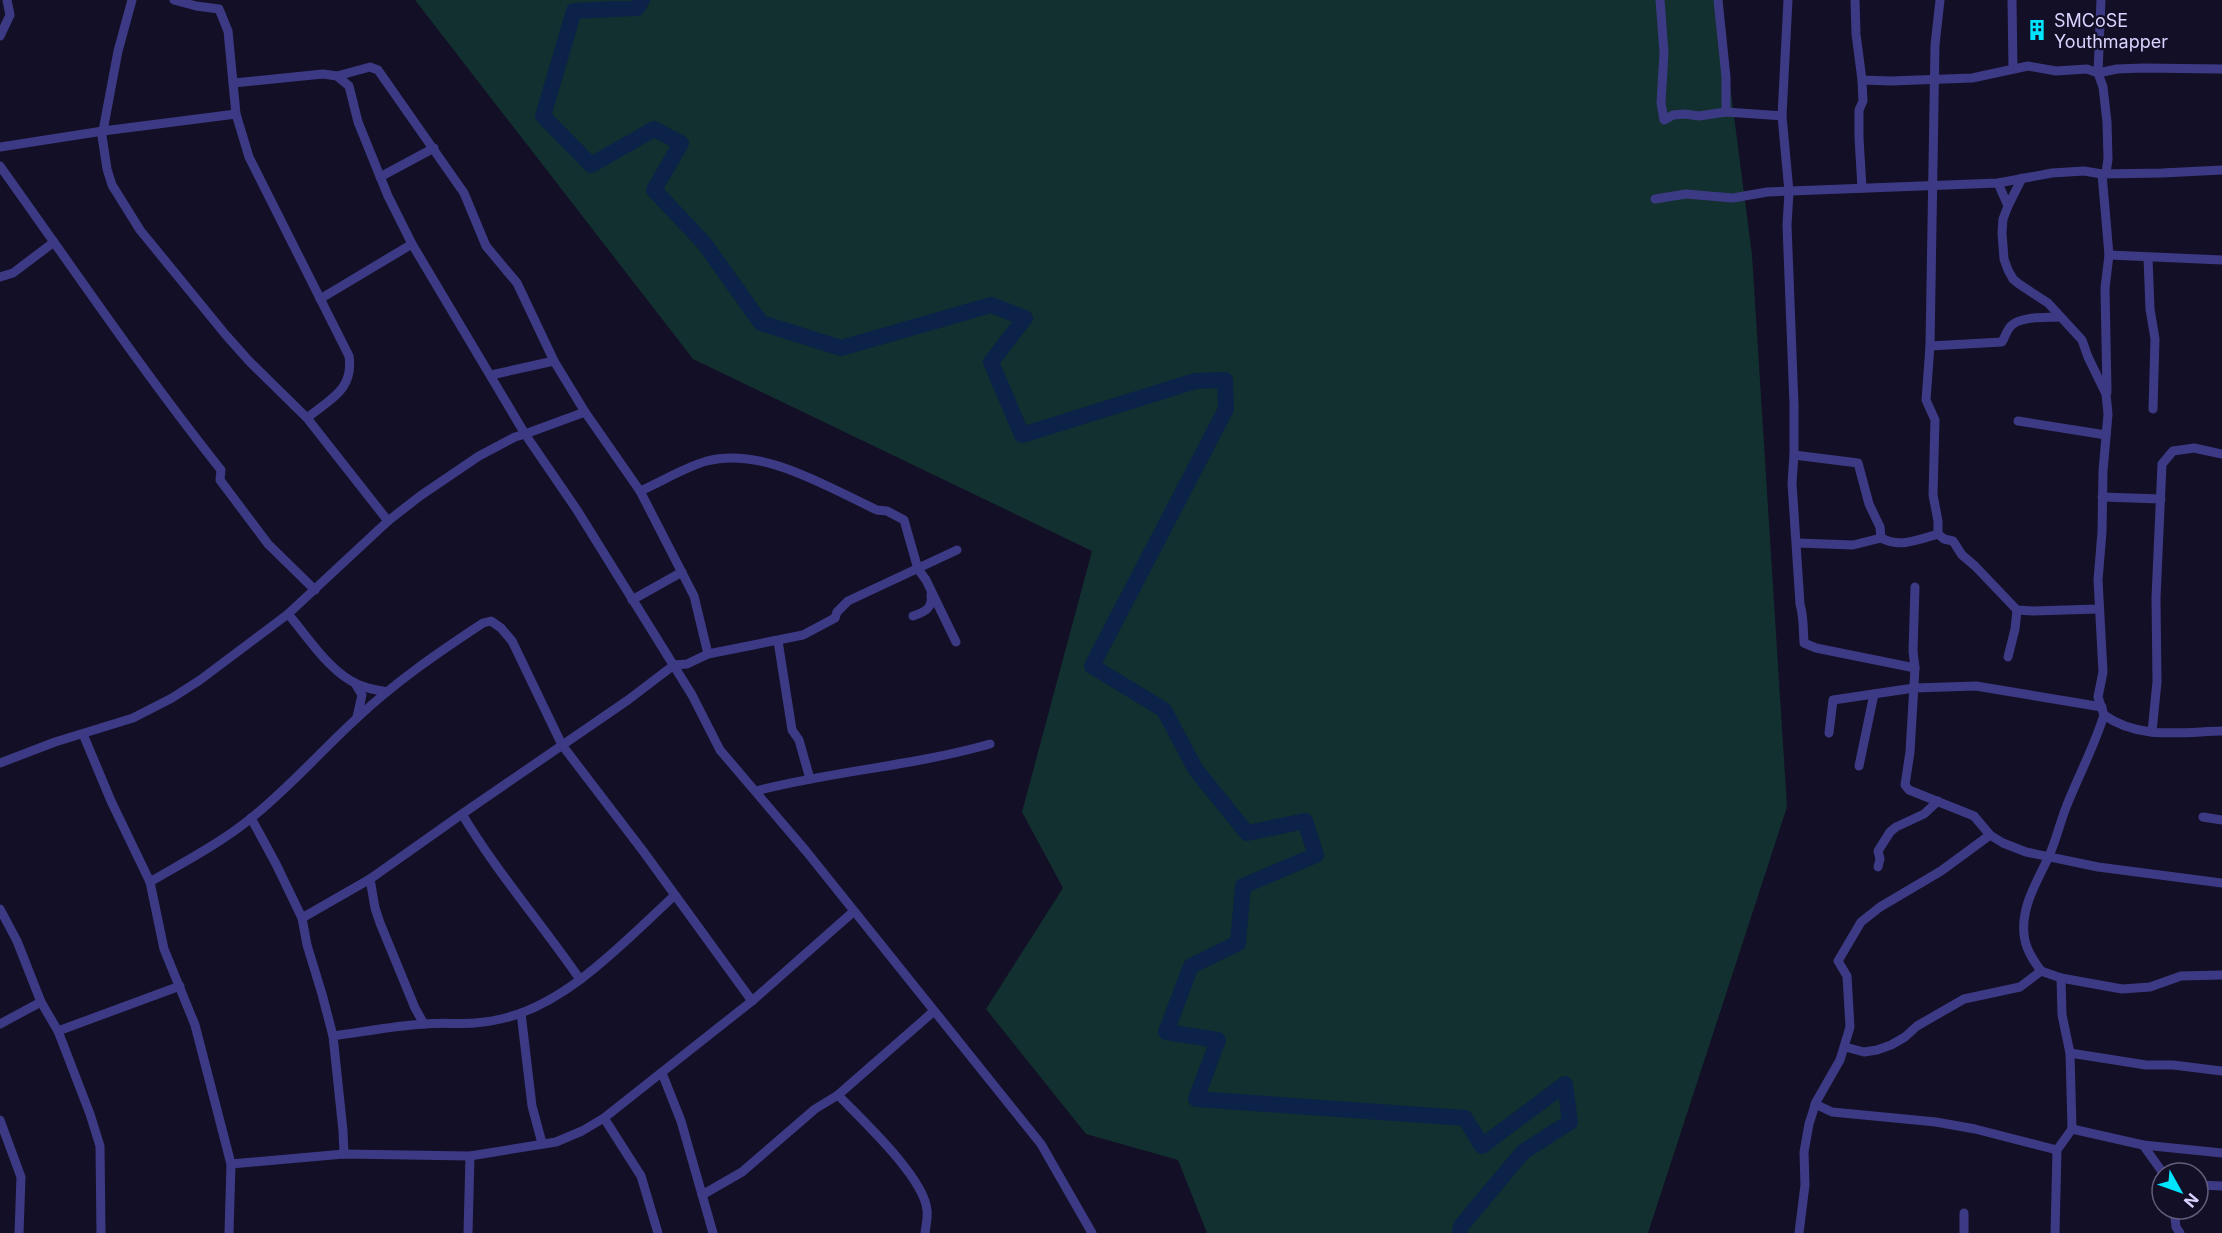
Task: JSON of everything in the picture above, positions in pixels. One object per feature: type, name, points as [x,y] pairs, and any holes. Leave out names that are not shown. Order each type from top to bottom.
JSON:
[{"type":"street","points":[[0,36],[10,15],[7,0]]},
{"type":"street","points":[[132,0],[118,51],[103,130],[102,147],[109,177],[140,230],[237,347],[307,418],[388,521]]},
{"type":"street","points":[[174,0],[196,6],[218,4],[228,31],[236,114],[255,170],[348,352],[350,377],[340,391],[307,418]]},
{"type":"street","points":[[1660,0],[1664,53],[1661,103],[1664,120],[1673,115],[1699,116],[1726,112],[1782,116]]},
{"type":"street","points":[[1718,0],[1726,77],[1726,112]]},
{"type":"street","points":[[1788,0],[1782,116],[1789,192],[1787,225],[1794,455],[1792,483],[1804,643],[1816,648],[1915,668]]},
{"type":"street","points":[[1855,0],[1863,101],[1859,110],[1862,188]]},
{"type":"street","points":[[1938,534],[1933,495],[1935,420],[1926,400],[1930,346],[1935,79],[1940,0]]},
{"type":"street","points":[[2012,0],[2013,69]]},
{"type":"street","points":[[2101,0],[2098,73],[2103,87],[2107,122],[2108,159],[2104,173],[2109,255],[2105,288],[2108,414],[2098,609],[2103,655],[2103,672],[2098,698],[2103,711],[2092,748],[2069,799],[2025,915],[2026,946],[2041,971],[2061,978],[2122,989],[2150,987],[2181,976],[2222,975]]},
{"type":"street","points":[[1862,80],[1972,78],[2028,66],[2056,71],[2087,69],[2098,73],[2117,69],[2143,68],[2222,69]]},
{"type":"street","points":[[233,83],[323,74],[337,76],[370,67],[377,68],[385,77],[464,193],[486,246],[517,283],[554,361],[585,412],[640,491],[694,596],[708,654]]},
{"type":"street","points":[[337,76],[349,86],[358,122],[380,177],[412,244],[525,434],[577,510],[701,710],[720,750],[756,791],[1041,1144],[1092,1233]]},
{"type":"street","points":[[0,147],[103,130],[236,114]]},
{"type":"street","points":[[380,177],[434,148]]},
{"type":"street","points":[[0,166],[82,284],[221,470],[220,480],[268,544],[315,590]]},
{"type":"street","points":[[1655,199],[1686,195],[1733,198],[1767,192],[1998,183],[2062,172],[2162,173],[2222,170]]},
{"type":"street","points":[[2022,178],[2003,219],[2004,259],[2008,270],[2013,279],[2048,303],[2082,340],[2106,394]]},
{"type":"street","points":[[1998,183],[2008,206]]},
{"type":"street","points":[[0,276],[13,273],[54,242]]},
{"type":"street","points":[[320,299],[412,244]]},
{"type":"street","points":[[2109,255],[2222,260]]},
{"type":"street","points":[[2148,258],[2150,309],[2155,339],[2153,409]]},
{"type":"street","points":[[1930,346],[2002,342],[2010,327],[2016,322],[2059,317]]},
{"type":"street","points":[[491,375],[554,361]]},
{"type":"street","points":[[0,763],[32,750],[133,718],[172,698],[200,681],[288,614],[388,521],[444,478],[515,437],[585,412]]},
{"type":"street","points":[[2018,421],[2106,435]]},
{"type":"street","points":[[2152,732],[2157,681],[2156,598],[2162,464],[2173,451],[2194,448],[2222,454]]},
{"type":"street","points":[[1794,455],[1858,463],[1869,504],[1880,527],[1881,538]]},
{"type":"street","points":[[640,491],[707,461],[742,459],[783,466],[877,510],[887,511],[904,519],[918,569],[926,580],[956,642]]},
{"type":"street","points":[[2102,497],[2161,498]]},
{"type":"street","points":[[1797,543],[1853,544],[1881,538],[1890,543],[1908,543],[1938,534]]},
{"type":"street","points":[[1938,534],[1944,539],[1953,541],[1962,555],[2017,610],[2098,609]]},
{"type":"street","points":[[302,918],[370,879],[674,666],[687,664],[708,654],[803,635],[835,618],[837,612],[848,601],[957,550]]},
{"type":"street","points":[[632,600],[682,572]]},
{"type":"street","points":[[1915,587],[1912,651],[1915,668],[1914,688],[1910,752],[1905,785],[1909,790],[1974,816],[1990,835],[2013,847],[2098,867],[2222,883]]},
{"type":"street","points":[[913,616],[927,610],[932,602],[931,593]]},
{"type":"street","points":[[2008,657],[2017,610]]},
{"type":"street","points":[[288,614],[339,673],[357,685],[387,692]]},
{"type":"street","points":[[150,882],[216,843],[251,819],[357,717],[387,692],[483,622],[491,621],[501,628],[512,641],[562,745],[752,1001]]},
{"type":"street","points":[[778,641],[792,730],[799,740],[810,779]]},
{"type":"street","points":[[357,685],[362,695],[357,717]]},
{"type":"street","points":[[1829,733],[1833,700],[1914,688],[1976,686],[2103,711],[2128,728],[2152,732],[2222,731]]},
{"type":"street","points":[[1859,766],[1874,694]]},
{"type":"street","points":[[83,734],[111,801],[150,882],[164,949],[195,1025],[231,1164],[229,1233]]},
{"type":"street","points":[[756,791],[810,779],[958,753],[990,744]]},
{"type":"street","points":[[1878,867],[1880,859],[1878,851],[1890,832],[1924,814],[1938,801]]},
{"type":"street","points":[[462,814],[480,844],[549,934],[579,978]]},
{"type":"street","points":[[2204,817],[2222,820]]},
{"type":"street","points":[[251,819],[302,918],[307,945],[333,1036],[344,1154]]},
{"type":"street","points":[[1799,1233],[1804,1185],[1804,1152],[1809,1124],[1815,1104],[1840,1060],[1850,1027],[1850,999],[1846,976],[1838,961],[1861,921],[1880,907],[1941,871],[1990,835]]},
{"type":"street","points":[[370,879],[380,923],[415,1008],[424,1024]]},
{"type":"street","points":[[333,1036],[424,1024],[466,1025],[502,1019],[521,1013],[554,997],[602,961],[675,896]]},
{"type":"street","points":[[0,909],[17,940],[41,1002],[58,1031],[100,1146],[101,1233]]},
{"type":"street","points":[[231,1164],[344,1154],[470,1156],[556,1142],[604,1118],[752,1001],[853,912]]},
{"type":"street","points":[[1845,1047],[1864,1052],[1891,1045],[1905,1037],[1917,1026],[1964,999],[2020,987],[2041,971]]},
{"type":"street","points":[[2055,1233],[2057,1150],[2072,1129],[2070,1053],[2062,1015],[2061,978]]},
{"type":"street","points":[[58,1031],[180,986]]},
{"type":"street","points":[[0,1024],[41,1002]]},
{"type":"street","points":[[702,1195],[742,1172],[815,1109],[838,1095],[934,1011]]},
{"type":"street","points":[[521,1013],[532,1106],[542,1143]]},
{"type":"street","points":[[2070,1053],[2146,1065],[2173,1065],[2222,1071]]},
{"type":"street","points":[[662,1073],[681,1120],[713,1233]]},
{"type":"street","points":[[838,1095],[889,1147],[920,1190],[927,1209],[925,1233]]},
{"type":"street","points":[[1815,1104],[1832,1112],[1955,1125],[2057,1150]]},
{"type":"street","points":[[604,1118],[641,1176],[658,1233]]},
{"type":"street","points":[[0,1120],[21,1178],[19,1233]]},
{"type":"street","points":[[2072,1129],[2143,1145],[2222,1153]]},
{"type":"street","points":[[2143,1145],[2154,1161]]},
{"type":"street","points":[[468,1233],[470,1156]]},
{"type":"street","points":[[1964,1214],[1964,1233]]},
{"type":"green space","points":[[415,0],[1719,0],[1752,255],[1787,807],[1648,1233],[1207,1233],[1178,1160],[1086,1134],[986,1009],[1063,888],[1022,812],[1092,551],[693,359]]},
{"type":"waterway","points":[[642,0],[637,8],[574,11],[543,116],[591,165],[654,129],[681,143],[654,190],[704,243],[761,323],[841,348],[991,305],[1025,318],[991,362],[1022,435],[1195,381],[1225,380],[1226,409],[1092,666],[1164,710],[1196,770],[1247,833],[1305,821],[1316,855],[1243,886],[1238,943],[1191,966],[1166,1032],[1218,1040],[1196,1099],[1465,1118],[1482,1146],[1565,1084],[1570,1122],[1523,1152],[1461,1226],[1460,1233]]},
{"type":"place","name":"SMCoSE Youthmapper","points":[[2037,30]]}]
